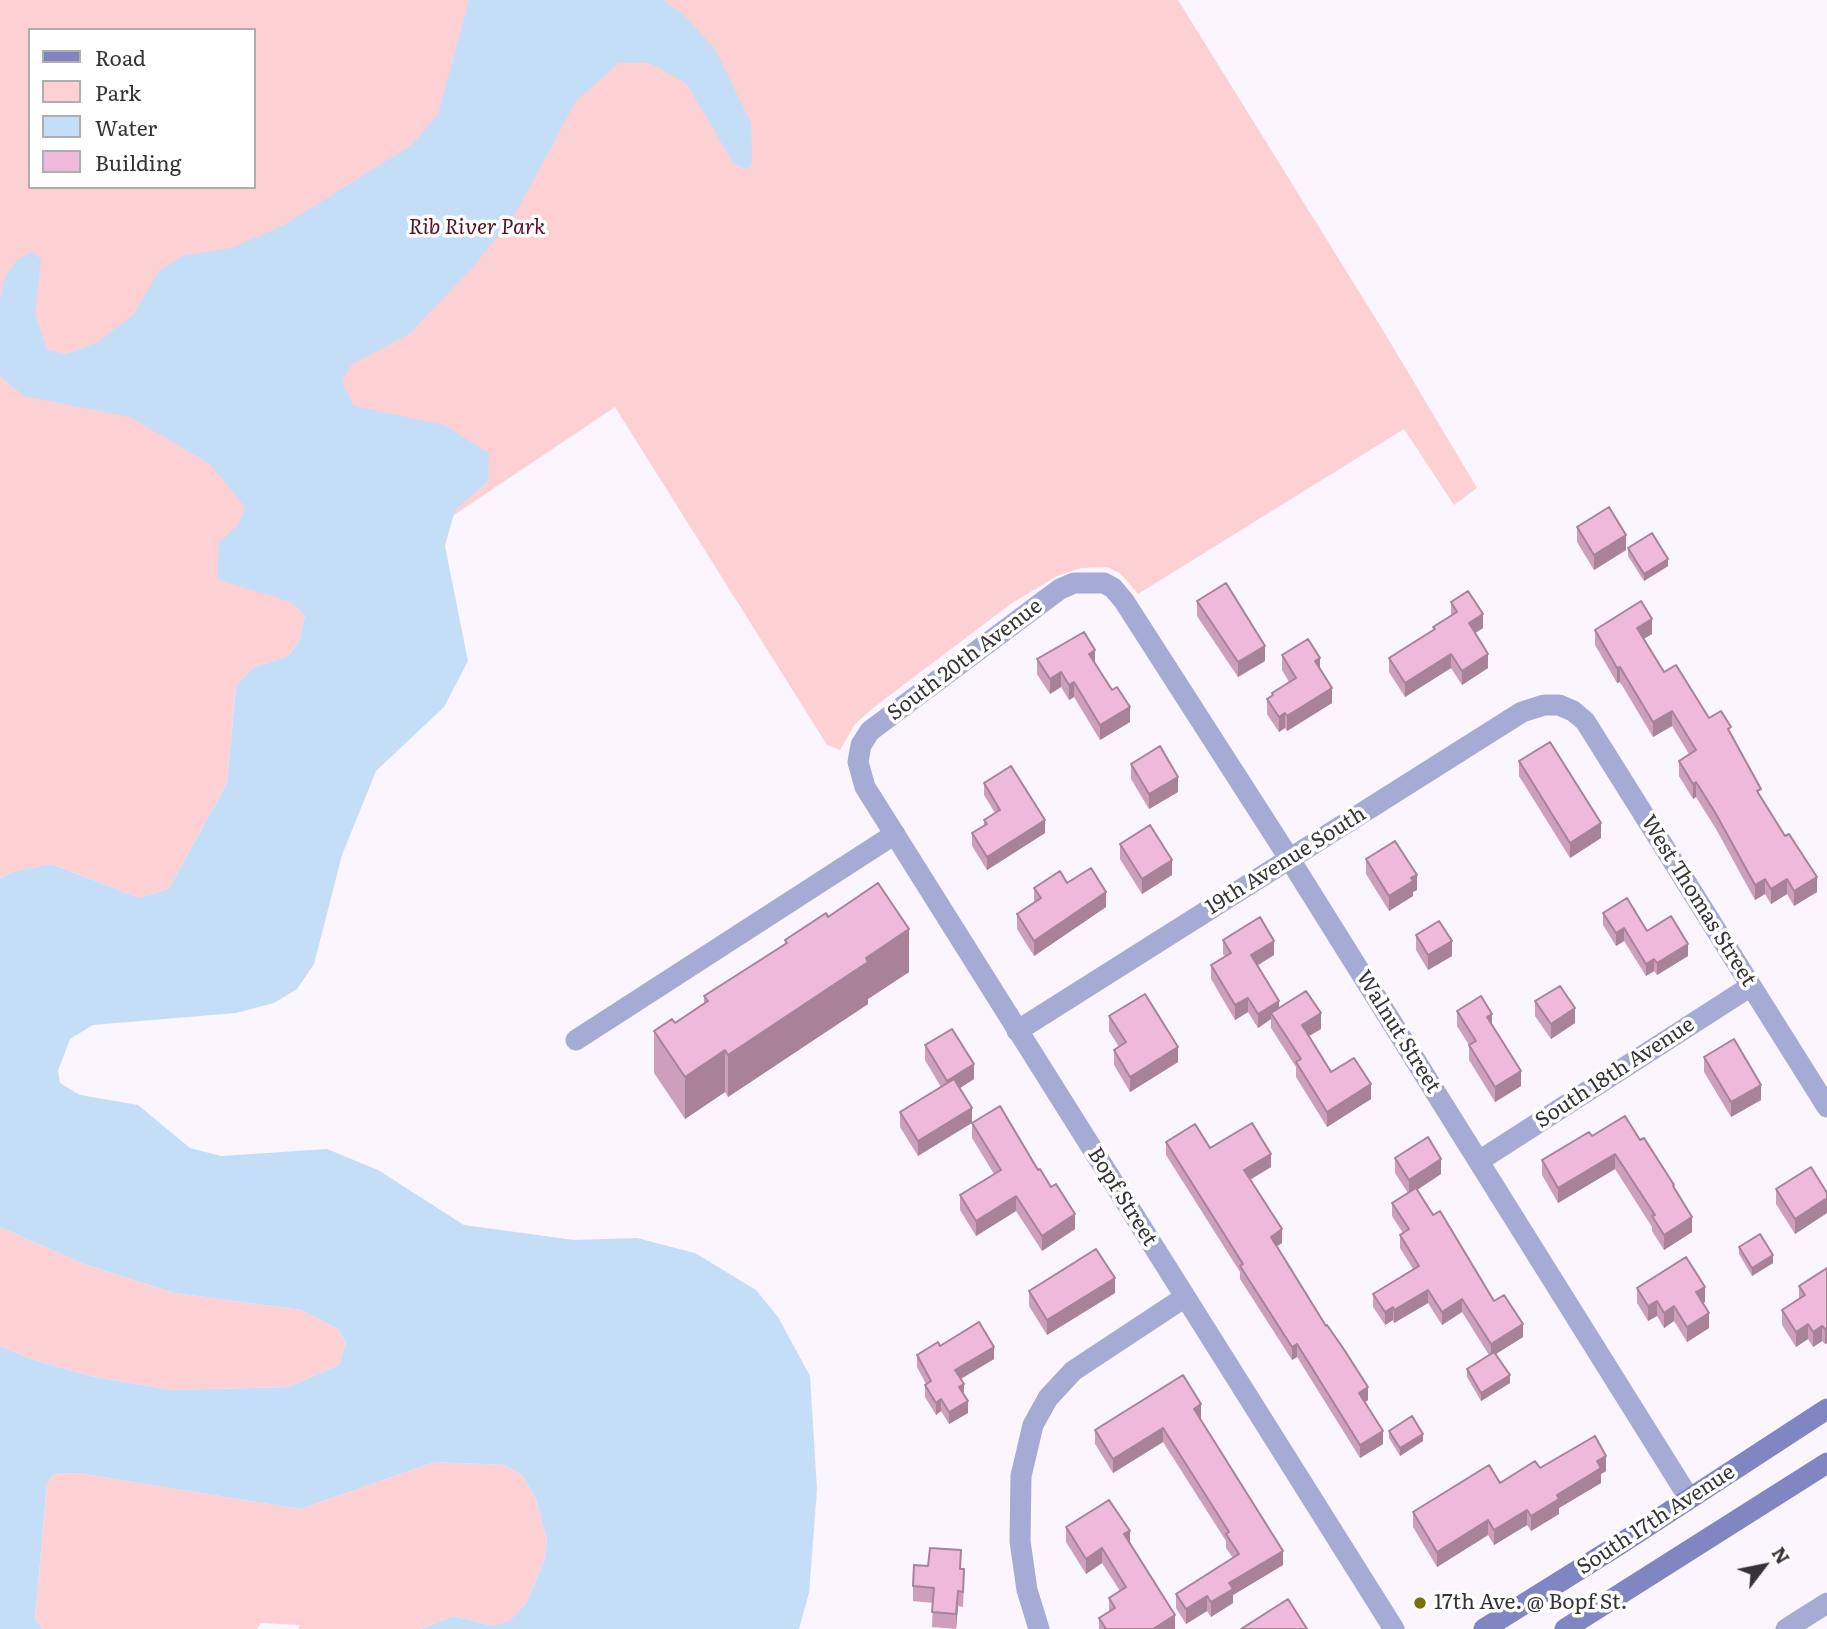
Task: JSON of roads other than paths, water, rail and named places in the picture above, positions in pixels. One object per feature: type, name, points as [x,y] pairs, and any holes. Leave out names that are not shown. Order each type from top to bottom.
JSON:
[{"type":"main road","name":"South 17th Avenue","points":[[1484,1629],[1827,1409]]},
{"type":"main road","name":"South 17th Avenue","points":[[1565,1629],[1827,1463]]},
{"type":"street","name":"South 20th Avenue","points":[[858,762],[861,745],[870,731],[1060,589],[1074,583],[1093,582]]},
{"type":"street","name":"Walnut Street","points":[[1093,582],[1104,583],[1113,588],[1124,601],[1289,858],[1689,1498]]},
{"type":"street","name":"19th Avenue South","points":[[1017,1031],[1522,712],[1544,705],[1559,705]]},
{"type":"street","name":"West Thomas Street","points":[[1559,705],[1573,710],[1585,721],[1827,1107]]},
{"type":"street","name":"Bopf Street","points":[[858,762],[865,788],[1394,1629]]},
{"type":"street","points":[[576,1040],[895,834]]},
{"type":"street","name":"South 18th Avenue","points":[[1479,1161],[1751,986]]},
{"type":"street","points":[[1039,1629],[1027,1590],[1020,1541],[1021,1475],[1033,1425],[1048,1398],[1073,1371],[1185,1297]]},
{"type":"street","points":[[1786,1629],[1827,1604]]},
{"type":"water","points":[[469,0],[663,0],[683,14],[715,49],[751,123],[752,163],[748,169],[734,164],[686,83],[649,63],[619,63],[576,101],[516,212],[474,266],[409,334],[352,364],[342,381],[354,406],[444,425],[489,453],[488,481],[455,510],[445,546],[468,661],[444,707],[376,771],[342,855],[314,964],[297,989],[274,1003],[236,1013],[93,1025],[70,1039],[58,1071],[60,1083],[80,1095],[138,1105],[190,1148],[221,1156],[327,1149],[378,1170],[464,1225],[574,1240],[637,1238],[695,1253],[756,1290],[778,1317],[810,1376],[817,1490],[809,1593],[799,1629],[420,1629],[454,1616],[493,1626],[511,1620],[526,1603],[544,1562],[547,1541],[536,1499],[522,1475],[504,1465],[435,1462],[300,1509],[78,1473],[54,1474],[47,1484],[35,1619],[43,1629],[0,1629],[0,1346],[31,1359],[90,1376],[171,1390],[288,1387],[339,1365],[346,1342],[339,1330],[302,1310],[175,1293],[84,1264],[0,1227],[0,878],[13,872],[51,864],[140,898],[169,888],[227,783],[236,686],[252,668],[288,656],[299,641],[305,615],[291,602],[217,579],[219,542],[238,525],[245,507],[210,464],[130,417],[24,396],[2,378],[0,299],[5,276],[17,260],[31,252],[41,259],[35,314],[47,350],[66,354],[96,343],[133,315],[159,271],[182,256],[231,248],[282,226],[413,144],[438,114]]},
{"type":"place","name":"17th Ave. @ Bopf St.","points":[[1420,1603]]},
{"type":"park label","name":"Rib River Park","points":[[477,228]]}]
